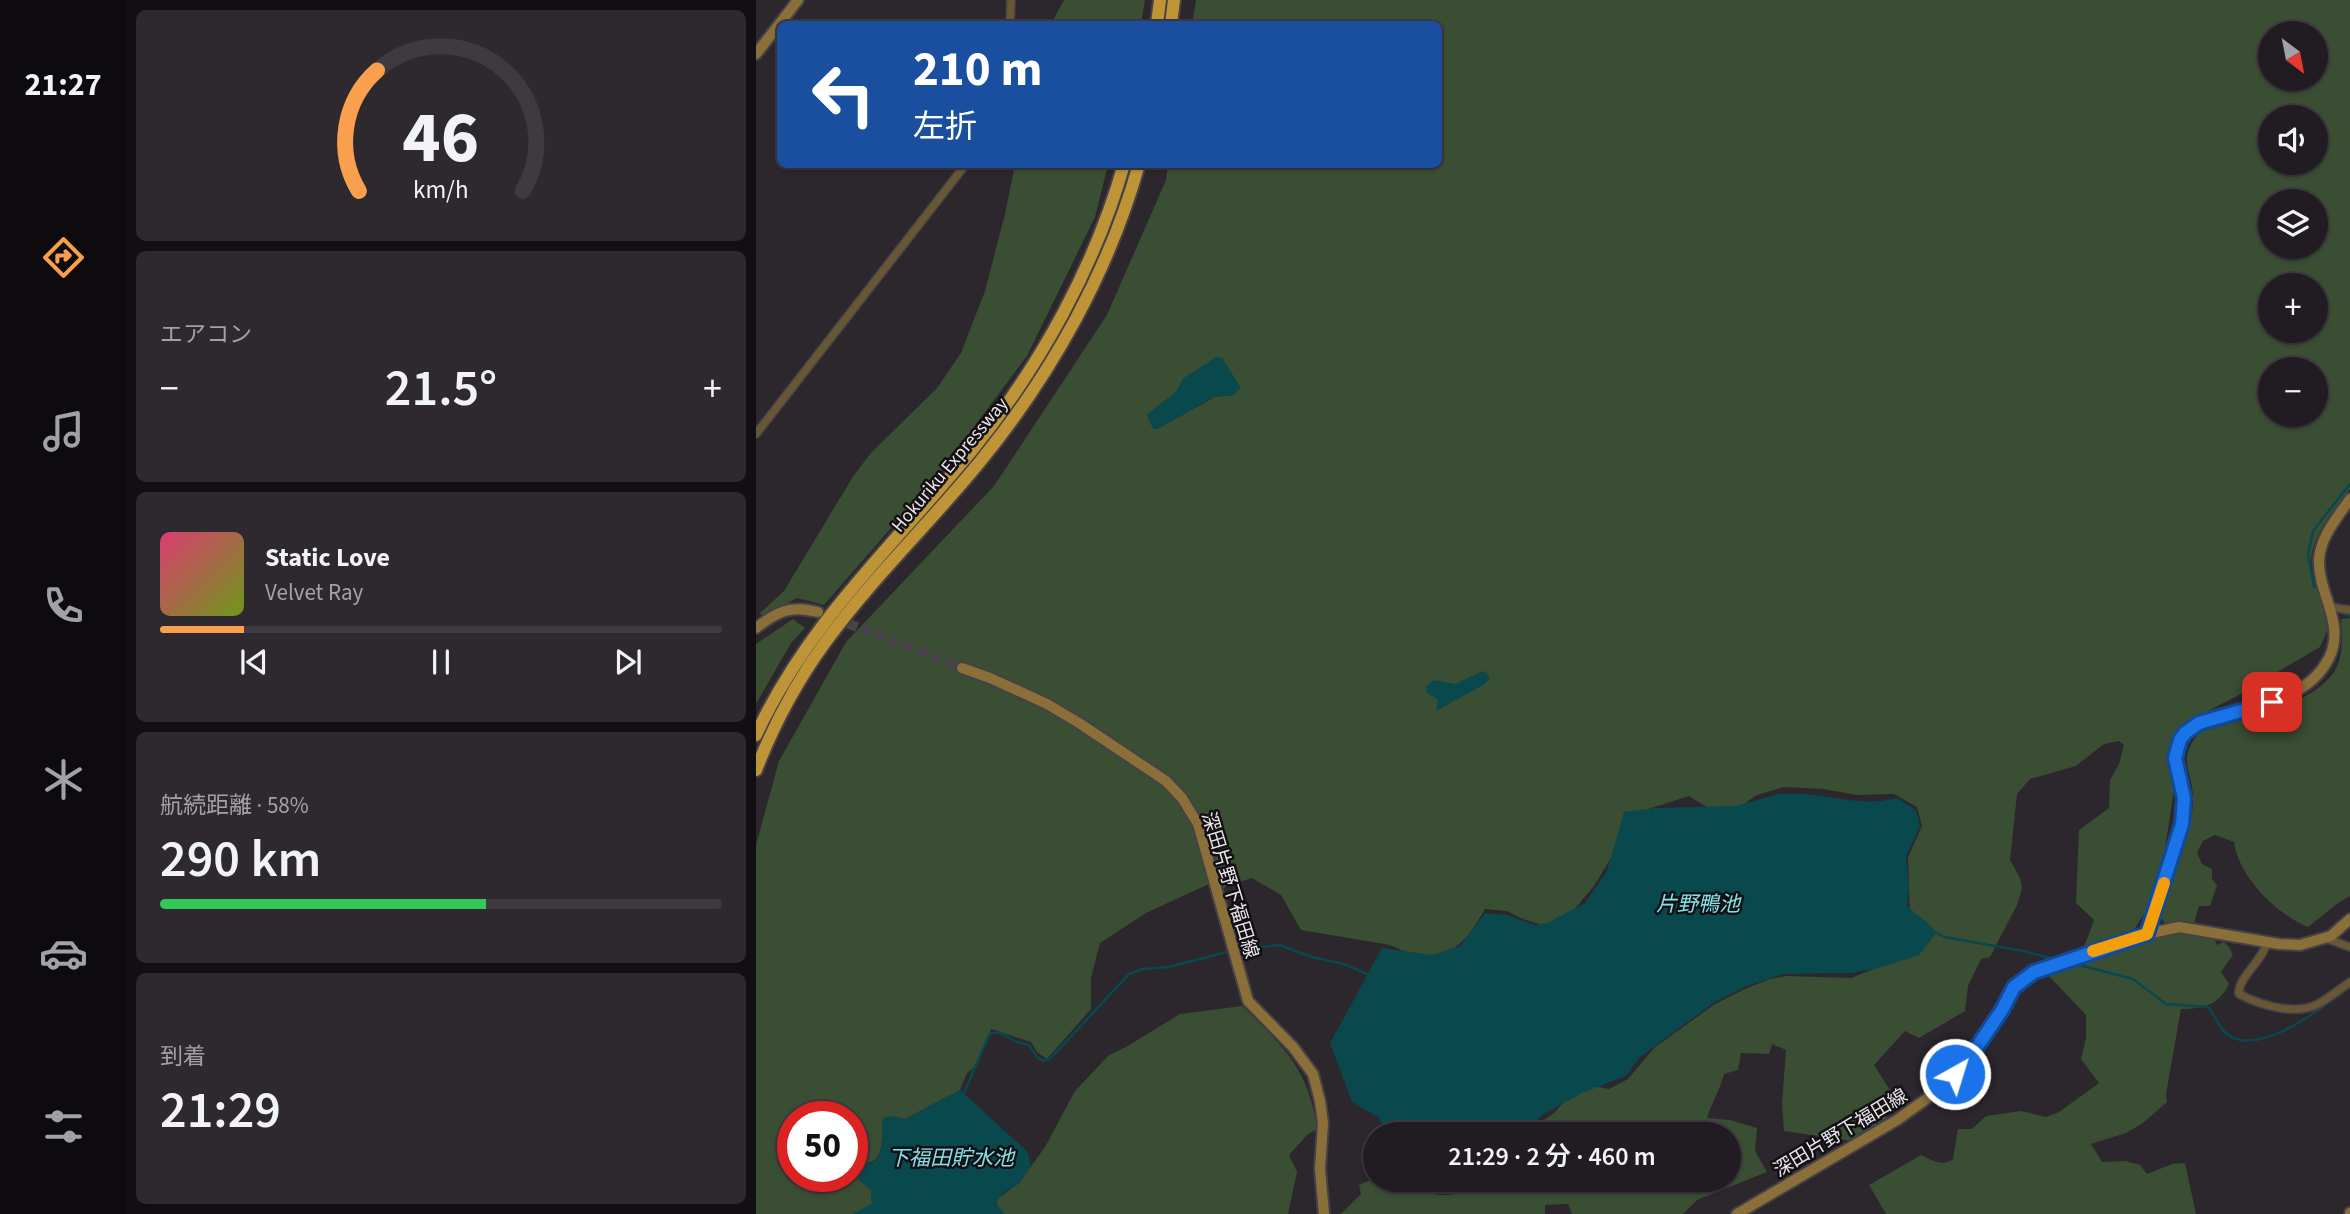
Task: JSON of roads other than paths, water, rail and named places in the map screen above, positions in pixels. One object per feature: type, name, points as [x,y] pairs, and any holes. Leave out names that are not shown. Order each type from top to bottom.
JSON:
[{"type":"highway","points":[[1157,21],[1160,0]]},
{"type":"highway","points":[[1171,21],[1174,0]]},
{"type":"highway","name":"Hokuriku Expressway","points":[[756,735],[789,672],[815,633],[871,564],[974,448],[1025,377],[1049,338],[1091,256],[1123,168]]},
{"type":"highway","name":"Hokuriku Expressway","points":[[756,770],[781,714],[826,641],[881,573],[983,459],[1035,387],[1060,347],[1093,282],[1121,218],[1138,168]]},
{"type":"main road","points":[[782,21],[798,0]]},
{"type":"main road","points":[[756,54],[777,27]]},
{"type":"main road","points":[[2147,934],[2182,824],[2184,798],[2175,758],[2180,740],[2199,723],[2286,697],[2311,680],[2329,659],[2336,637],[2320,574],[2319,559],[2327,533],[2350,499]]},
{"type":"main road","points":[[756,628],[777,612],[792,609],[818,612]]},
{"type":"main road","name":"深田片野下福田線","points":[[962,668],[990,678],[1069,716],[1166,781],[1182,798],[1198,824],[1248,1001],[1293,1047],[1313,1074],[1323,1123],[1320,1169],[1324,1214]]},
{"type":"main road","points":[[2325,939],[2350,919]]},
{"type":"main road","name":"深田片野下福田線","points":[[1737,1214],[1897,1120],[1936,1092],[1966,1063],[2002,1010],[2014,987],[2034,972],[2147,934],[2179,928],[2300,945],[2325,939]]},
{"type":"street","points":[[1010,21],[1011,0]]},
{"type":"street","points":[[756,434],[963,168]]},
{"type":"street","points":[[2330,607],[2350,610]]},
{"type":"street","points":[[2325,939],[2350,947]]},
{"type":"street","points":[[2267,942],[2256,965],[2239,984],[2239,994],[2272,1007],[2315,1006],[2350,982]]},
{"type":"water","points":[[1216,357],[1222,358],[1241,388],[1233,395],[1214,397],[1157,429],[1153,428],[1147,415],[1176,392],[1184,378]]},
{"type":"water","points":[[1483,671],[1490,678],[1485,684],[1436,711],[1438,700],[1426,692],[1427,685],[1434,680],[1455,684]]},
{"type":"water","name":"片野鴨池","points":[[1778,794],[1804,794],[1865,801],[1897,798],[1916,810],[1920,826],[1906,857],[1909,887],[1907,906],[1936,933],[1919,955],[1879,968],[1851,973],[1783,974],[1747,986],[1715,1002],[1640,1057],[1626,1076],[1582,1093],[1544,1114],[1535,1122],[1381,1122],[1378,1117],[1352,1102],[1330,1043],[1382,948],[1432,955],[1460,946],[1485,913],[1507,915],[1535,925],[1547,923],[1585,903],[1607,871],[1624,812],[1656,808],[1736,806]]},
{"type":"water","name":"下福田貯水池","points":[[960,1090],[1028,1152],[1031,1167],[1016,1186],[1004,1192],[995,1203],[1005,1214],[853,1214],[872,1204],[871,1190],[868,1187],[868,1164],[875,1161],[881,1151],[883,1118],[890,1116],[905,1119]]},
{"type":"waterway","points":[[2314,587],[2308,555],[2313,531],[2350,484]]},
{"type":"waterway","points":[[2344,614],[2350,616]]},
{"type":"waterway","points":[[1935,932],[1944,937],[2058,960]]},
{"type":"waterway","points":[[1237,950],[1279,945],[1312,957],[1344,964],[1367,974]]},
{"type":"waterway","points":[[964,1093],[990,1033],[1001,1033],[1029,1045],[1043,1061],[1050,1059],[1129,974],[1230,951]]},
{"type":"waterway","points":[[2071,963],[2133,979],[2166,1004],[2208,1007],[2224,1031],[2240,1040],[2256,1040],[2291,1027],[2350,987]]},
{"type":"tunnel","points":[[834,618],[962,668]]}]
